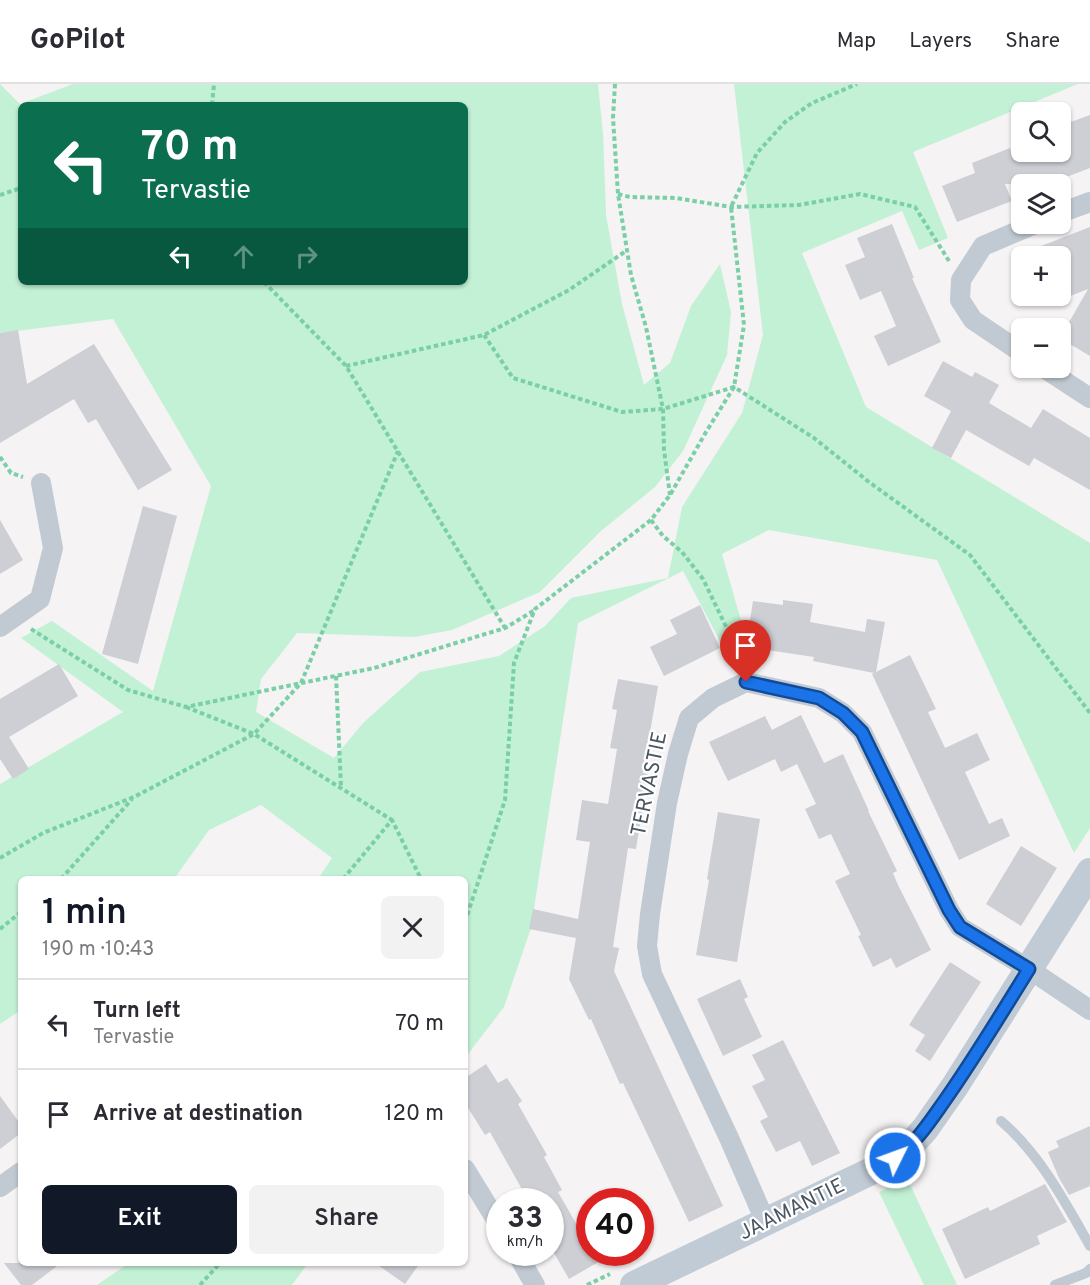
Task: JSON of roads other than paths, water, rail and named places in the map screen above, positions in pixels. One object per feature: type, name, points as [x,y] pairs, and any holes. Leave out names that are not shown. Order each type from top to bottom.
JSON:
[{"type":"street","points":[[1071,209],[1090,202]]},
{"type":"street","points":[[1011,234],[983,246],[961,280],[960,300],[974,320],[1011,345]]},
{"type":"street","points":[[1059,378],[1090,398]]},
{"type":"street","points":[[7,623],[40,599],[53,548],[41,483]]},
{"type":"street","name":"TERVASTIE","points":[[766,1223],[651,974],[648,946],[650,914],[668,803],[678,754],[689,718],[713,698],[746,682],[819,698],[843,713],[862,732],[949,910],[960,927],[1029,969]]},
{"type":"street","name":"JAAMANTIE","points":[[627,1278],[766,1223],[885,1165],[905,1151],[925,1129],[955,1086],[1090,872]]},
{"type":"street","points":[[1029,969],[1090,1010]]},
{"type":"street","points":[[0,1187],[18,1174]]},
{"type":"street","points":[[468,1174],[486,1203]]},
{"type":"street","points":[[524,1266],[536,1285]]},
{"type":"lane","points":[[1001,1121],[1015,1133],[1038,1161],[1090,1246]]},
{"type":"lane","points":[[1055,1285],[1090,1269]]}]
